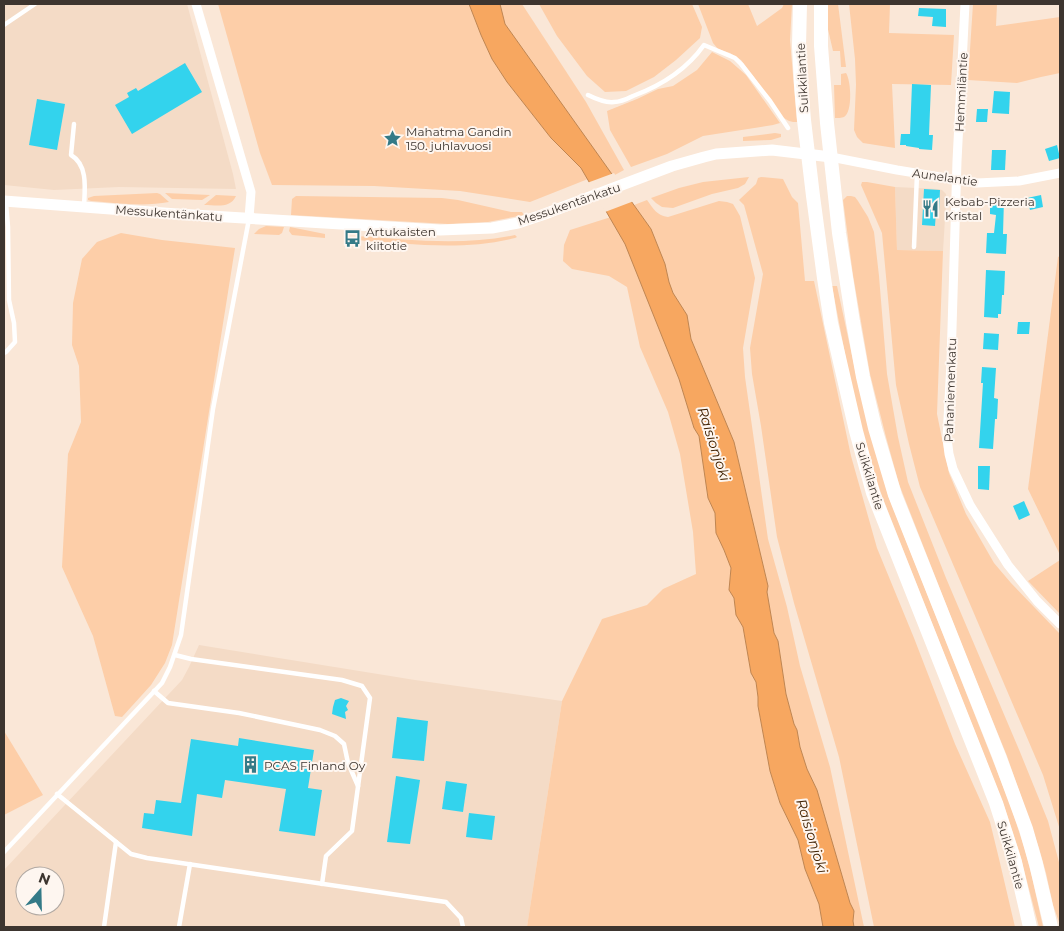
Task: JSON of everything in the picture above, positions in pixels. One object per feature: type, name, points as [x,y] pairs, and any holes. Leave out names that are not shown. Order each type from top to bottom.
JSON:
[{"type":"main road","name":"Suikkilantie","points":[[800,4],[801,75],[808,154],[831,323],[848,396],[873,493],[996,803],[1015,862],[1030,927]]},
{"type":"main road","name":"Suikkilantie","points":[[821,4],[821,46],[826,122],[842,251],[863,377],[884,461],[895,495],[1026,829],[1051,927]]},
{"type":"street","points":[[196,4],[251,192],[249,218]]},
{"type":"street","name":"Hemmiläntie","points":[[957,180],[965,4]]},
{"type":"street","name":"Messukentänkatu","points":[[5,201],[440,230],[492,228],[518,223],[672,166],[704,157],[772,150],[830,156]]},
{"type":"street","name":"Aunelantie","points":[[830,156],[917,174],[977,183],[1019,182],[1060,172]]},
{"type":"street","name":"Pahaniemenkatu","points":[[957,180],[947,438],[949,454],[953,469],[970,505],[1008,565],[1037,601],[1060,624]]},
{"type":"lane","points":[[4,25],[35,4]]},
{"type":"lane","points":[[588,95],[599,100],[614,102],[645,92],[687,64],[704,45],[735,58],[770,101],[788,128]]},
{"type":"lane","points":[[74,124],[71,155],[81,164],[84,173],[84,207]]},
{"type":"lane","points":[[914,247],[917,174]]},
{"type":"lane","points":[[4,353],[15,342],[14,323],[9,300],[8,227],[5,201]]},
{"type":"lane","points":[[4,852],[162,683],[175,655],[181,635],[213,409],[249,218]]},
{"type":"lane","points":[[175,655],[191,659],[342,680],[362,686],[370,698],[352,831],[326,856],[322,884]]},
{"type":"lane","points":[[154,691],[168,703],[239,713],[320,730],[335,736],[344,744],[348,763],[358,788]]},
{"type":"lane","points":[[57,794],[131,854],[147,858],[446,902],[461,918],[463,927]]},
{"type":"lane","points":[[104,927],[116,842]]},
{"type":"lane","points":[[179,927],[190,864]]},
{"type":"shaded area","points":[[4,4],[187,4],[236,189],[119,187],[54,190],[4,185]]},
{"type":"shaded area","points":[[218,4],[469,4],[492,59],[507,82],[551,138],[581,168],[588,179],[530,202],[460,191],[374,186],[272,185],[260,153]]},
{"type":"shaded area","points":[[500,4],[522,4],[586,102],[624,170],[613,176],[505,24]]},
{"type":"shaded area","points":[[539,4],[692,4],[702,27],[700,38],[654,77],[626,91],[605,92],[587,76],[557,36]]},
{"type":"shaded area","points":[[698,4],[748,4],[757,26],[782,8],[784,4],[792,4],[790,40],[797,122],[789,121],[782,117],[741,60],[730,53],[718,49],[713,43]]},
{"type":"shaded area","points":[[828,4],[838,4],[846,67],[841,67],[840,51],[833,51],[827,25]]},
{"type":"shaded area","points":[[849,4],[890,4],[889,33],[954,35],[951,85],[892,84],[895,148],[863,143],[857,137],[854,130],[855,59]]},
{"type":"shaded area","points":[[973,4],[997,4],[996,26],[1060,17],[1060,73],[1017,83],[968,80]]},
{"type":"shaded area","points":[[712,52],[730,61],[746,75],[780,123],[703,136],[667,154],[631,167],[610,130],[607,111],[658,89],[673,86],[697,70]]},
{"type":"shaded area","points":[[846,73],[850,89],[849,109],[844,117],[835,118],[834,85],[841,85],[841,74]]},
{"type":"shaded area","points":[[781,134],[781,137],[771,140],[743,141],[743,137]]},
{"type":"shaded area","points":[[749,177],[745,184],[738,188],[712,194],[673,208],[662,207],[651,198],[703,182]]},
{"type":"shaded area","points":[[761,177],[783,179],[792,197],[798,203],[805,281],[814,281],[851,456],[877,548],[955,744],[990,822],[1015,927],[874,927],[839,757],[794,603],[777,537],[752,374],[750,348],[763,274],[744,205],[739,200]]},
{"type":"shaded area","points":[[862,182],[895,187],[897,250],[943,251],[937,414],[949,473],[966,514],[994,563],[1060,634],[1060,830],[1043,775],[920,487],[896,385],[882,233],[861,185]]},
{"type":"shaded area","points":[[895,187],[938,189],[946,194],[943,251],[897,250]]},
{"type":"shaded area","points":[[157,193],[169,202],[140,204],[88,200],[88,198],[94,196]]},
{"type":"shaded area","points":[[165,193],[210,195],[202,200],[172,199]]},
{"type":"shaded area","points":[[216,195],[236,196],[226,205],[204,205]]},
{"type":"shaded area","points":[[296,196],[442,198],[511,212],[522,212],[524,215],[488,222],[448,224],[291,215],[292,199]]},
{"type":"shaded area","points":[[847,196],[855,197],[868,217],[874,232],[887,374],[908,482],[946,578],[1048,821],[1060,866],[1060,925],[1039,848],[1007,756],[899,484],[870,374],[853,275],[843,200]]},
{"type":"shaded area","points":[[647,200],[653,209],[668,217],[719,201],[733,204],[740,216],[755,278],[743,348],[745,377],[768,539],[787,607],[800,666],[830,767],[864,927],[854,927],[854,911],[817,790],[807,769],[800,747],[786,694],[778,641],[774,633],[767,592],[768,586],[734,442],[691,339],[687,315],[673,293],[665,264],[651,229],[634,205]]},
{"type":"shaded area","points":[[611,217],[625,244],[679,379],[694,428],[699,436],[708,498],[715,513],[716,533],[731,568],[729,590],[734,598],[736,615],[743,627],[751,673],[756,682],[758,706],[770,771],[780,803],[798,840],[805,869],[819,904],[823,927],[527,927],[562,701],[602,619],[647,605],[663,589],[696,574],[693,532],[680,454],[668,412],[640,347],[627,287],[609,276],[572,269],[563,261],[564,245],[570,230]]},
{"type":"shaded area","points":[[266,226],[284,227],[279,235],[254,234]]},
{"type":"shaded area","points":[[290,227],[325,234],[325,238],[292,235],[289,231]]},
{"type":"shaded area","points":[[121,233],[162,240],[235,248],[172,645],[165,663],[151,685],[122,717],[115,716],[93,636],[62,567],[68,454],[81,422],[79,366],[72,345],[73,303],[82,259],[97,242]]},
{"type":"shaded area","points":[[515,235],[517,237],[496,242],[456,245],[416,245],[357,240],[357,236],[456,241]]},
{"type":"shaded area","points":[[1060,256],[1060,555],[1028,489],[1058,257]]},
{"type":"shaded area","points":[[832,286],[837,286],[859,388],[888,495],[1010,804],[1025,850],[1043,927],[1039,927],[1019,851],[1003,803],[882,496],[869,457],[852,390]]},
{"type":"shaded area","points":[[1060,560],[1060,614],[1028,581]]},
{"type":"shaded area","points":[[199,645],[415,680],[562,701],[527,927],[4,927],[4,870],[182,680]]},
{"type":"shaded area","points":[[4,731],[43,795],[4,815]]},
{"type":"water","name":"Raisionjoki","points":[[469,4],[500,4],[505,24],[651,229],[665,264],[673,293],[687,315],[691,339],[734,442],[768,586],[767,592],[774,633],[778,641],[786,694],[800,747],[807,769],[817,790],[854,911],[854,927],[823,927],[819,904],[805,869],[798,840],[780,803],[770,771],[758,706],[756,682],[751,673],[743,627],[736,615],[734,598],[729,590],[731,568],[716,533],[715,513],[708,498],[699,436],[694,428],[679,379],[625,244],[581,168],[551,138],[507,82],[492,59]]},
{"type":"pier","points":[[614,173],[634,201],[605,212],[587,183]]},
{"type":"building","points":[[919,8],[946,9],[946,27],[932,26],[933,17],[918,16]]},
{"type":"building","points":[[185,63],[202,92],[132,134],[115,105],[129,97],[127,93],[136,88],[138,91]]},
{"type":"building","points":[[912,84],[931,85],[929,135],[933,135],[932,150],[900,145],[901,134],[910,134]]},
{"type":"building","points":[[994,91],[1010,92],[1009,114],[992,113]]},
{"type":"building","points":[[37,99],[65,104],[57,150],[29,145]]},
{"type":"building","points":[[977,109],[988,109],[987,122],[976,122]]},
{"type":"building","points":[[1057,145],[1060,158],[1049,161],[1045,149]]},
{"type":"building","points":[[992,150],[1006,150],[1005,170],[991,170]]},
{"type":"building","name":"Kebab-Pizzeria Kristal","points":[[924,189],[940,190],[939,212],[936,212],[935,226],[922,225]]},
{"type":"building","points":[[1041,195],[1043,207],[1030,210],[1027,198]]},
{"type":"building","points":[[997,198],[1004,199],[1003,234],[1007,234],[1006,254],[986,253],[987,233],[994,233],[996,215],[990,214],[990,201],[997,201]]},
{"type":"building","points":[[986,270],[1005,271],[1004,295],[1002,295],[1001,314],[998,314],[998,318],[984,317]]},
{"type":"building","points":[[1018,322],[1030,322],[1029,334],[1017,334]]},
{"type":"building","points":[[984,333],[999,334],[998,350],[983,349]]},
{"type":"building","points":[[982,367],[996,368],[994,398],[998,399],[993,449],[979,448],[983,383],[981,383]]},
{"type":"building","points":[[978,466],[990,466],[989,490],[978,489]]},
{"type":"building","points":[[1024,501],[1030,515],[1019,520],[1013,506]]},
{"type":"building","points":[[341,698],[349,701],[346,706],[348,710],[345,712],[346,719],[332,714],[335,700]]},
{"type":"building","points":[[397,717],[428,721],[424,761],[392,758]]},
{"type":"building","name":"PCAS Finland Oy","points":[[239,738],[314,750],[308,788],[322,790],[315,836],[279,831],[286,789],[225,780],[222,798],[197,794],[192,836],[142,828],[144,813],[154,814],[156,800],[181,803],[191,739],[238,746]]},
{"type":"building","points":[[396,776],[420,780],[410,844],[387,842]]},
{"type":"building","points":[[446,781],[467,784],[463,812],[442,809]]},
{"type":"building","points":[[469,813],[495,816],[492,840],[466,837]]},
{"type":"place","name":"Mahatma Gandin 150. juhlavuosi","points":[[392,138]]},
{"type":"place","name":"Kebab-Pizzeria Kristal","points":[[931,208]]},
{"type":"place","name":"Artukaisten kiitotie","points":[[352,238]]},
{"type":"place","name":"PCAS Finland Oy","points":[[250,765]]}]
